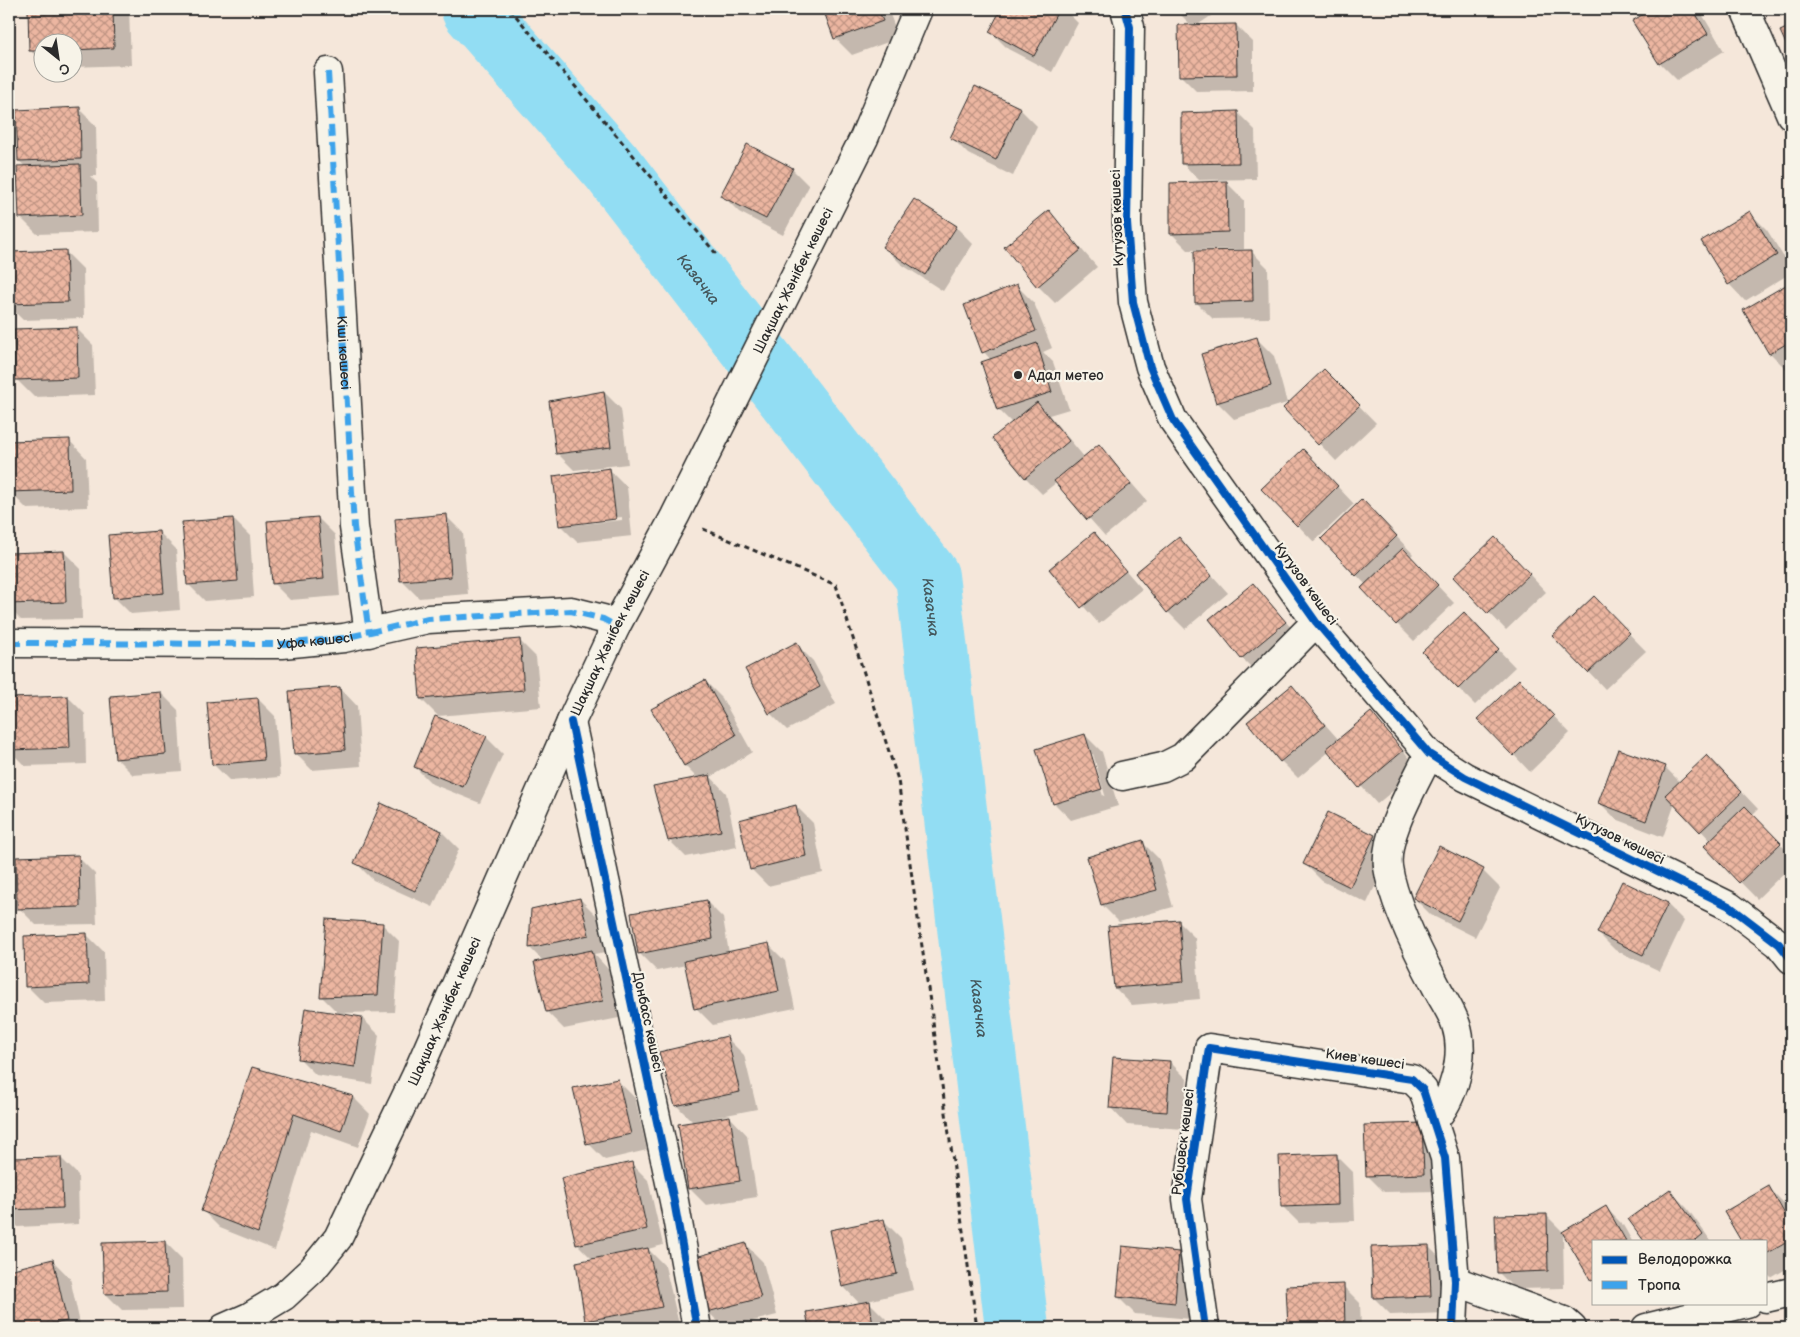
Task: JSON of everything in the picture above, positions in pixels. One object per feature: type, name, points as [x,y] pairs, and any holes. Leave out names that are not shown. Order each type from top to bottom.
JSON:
[{"type":"street","name":"Шақшақ Жәнібек көшесі","points":[[224,1328],[249,1317],[284,1296],[312,1270],[338,1238],[416,1076],[571,722],[616,626],[693,481],[864,138],[918,9]]},
{"type":"street","name":"Кутузов көшесі","points":[[1125,9],[1130,27],[1127,223],[1133,302],[1150,367],[1173,420],[1316,622],[1429,754],[1465,777],[1729,906],[1779,944],[1791,959]]},
{"type":"street","points":[[1745,9],[1791,115]]},
{"type":"street","name":"Кіші көшесі","points":[[328,72],[354,527],[369,633]]},
{"type":"street","name":"Уфа көшесі","points":[[9,643],[282,644],[344,638],[428,619],[571,612],[602,619],[616,626]]},
{"type":"street","points":[[1122,776],[1163,767],[1183,757],[1316,622]]},
{"type":"street","name":"Донбасс көшесі","points":[[571,722],[674,1201],[696,1328]]},
{"type":"street","points":[[1429,754],[1391,837],[1388,867],[1418,951],[1456,1026],[1459,1054],[1454,1086],[1445,1108],[1433,1121]]},
{"type":"street","name":"Киев көшесі","points":[[1209,1048],[1412,1079],[1423,1090],[1445,1158],[1455,1280],[1453,1328]]},
{"type":"street","name":"Рубцовск көшесі","points":[[1205,1328],[1187,1199],[1209,1048]]},
{"type":"street","points":[[1455,1280],[1564,1321],[1572,1328]]},
{"type":"street","points":[[1768,1298],[1791,1292]]},
{"type":"street","points":[[1646,1328],[1743,1304]]},
{"type":"path","points":[[510,9],[718,256]]},
{"type":"path","points":[[675,516],[836,586],[898,780],[977,1328]]},
{"type":"building","points":[[28,9],[113,9],[114,48],[82,50],[82,32],[32,32],[32,51],[29,51]]},
{"type":"building","points":[[823,9],[878,9],[883,21],[834,39]]},
{"type":"building","points":[[1001,9],[1059,9],[1034,56],[989,32]]},
{"type":"building","points":[[1652,9],[1693,9],[1708,34],[1659,64],[1632,21]]},
{"type":"building","points":[[1236,24],[1237,75],[1179,76],[1178,25]]},
{"type":"building","points":[[1791,26],[1791,55],[1780,31]]},
{"type":"building","points":[[975,86],[1021,108],[996,160],[950,138]]},
{"type":"building","points":[[80,107],[81,159],[18,161],[16,110]]},
{"type":"building","points":[[1238,111],[1239,163],[1181,164],[1181,113]]},
{"type":"building","points":[[747,144],[793,168],[766,219],[720,196]]},
{"type":"building","points":[[80,164],[82,215],[19,218],[17,166]]},
{"type":"building","points":[[1227,181],[1228,232],[1170,234],[1170,183]]},
{"type":"building","points":[[914,199],[957,226],[925,275],[882,247]]},
{"type":"building","points":[[1049,210],[1081,250],[1037,287],[1004,247]]},
{"type":"building","points":[[1750,211],[1777,255],[1728,285],[1701,241]]},
{"type":"building","points":[[66,250],[68,302],[9,304],[9,252]]},
{"type":"building","points":[[1252,250],[1253,301],[1195,303],[1194,251]]},
{"type":"building","points":[[1791,282],[1791,341],[1769,354],[1743,310]]},
{"type":"building","points":[[1017,284],[1036,331],[982,353],[964,305]]},
{"type":"building","points":[[77,327],[78,378],[15,380],[14,329]]},
{"type":"building","points":[[1257,337],[1271,386],[1216,403],[1201,354]]},
{"type":"building","points":[[1037,343],[1052,392],[997,410],[981,362]]},
{"type":"building","points":[[1324,369],[1360,405],[1318,445],[1283,408]]},
{"type":"building","points":[[604,391],[611,447],[556,454],[549,401]]},
{"type":"building","points":[[1037,402],[1069,441],[1025,478],[992,438]]},
{"type":"building","points":[[70,439],[71,490],[9,492],[9,441]]},
{"type":"building","points":[[1099,444],[1131,484],[1087,520],[1054,481]]},
{"type":"building","points":[[1303,449],[1338,486],[1297,526],[1261,489]]},
{"type":"building","points":[[610,468],[616,519],[559,526],[553,476]]},
{"type":"building","points":[[1362,499],[1397,536],[1356,576],[1321,539]]},
{"type":"building","points":[[447,514],[451,577],[400,581],[395,519]]},
{"type":"building","points":[[318,517],[324,579],[272,584],[267,521]]},
{"type":"building","points":[[233,518],[238,581],[187,585],[182,522]]},
{"type":"building","points":[[159,531],[164,593],[113,598],[108,535]]},
{"type":"building","points":[[1094,532],[1126,571],[1081,608],[1049,569]]},
{"type":"building","points":[[1179,537],[1212,576],[1167,613],[1135,573]]},
{"type":"building","points":[[1495,537],[1530,574],[1488,614],[1453,577]]},
{"type":"building","points":[[1403,548],[1438,585],[1396,625],[1361,588]]},
{"type":"building","points":[[64,551],[66,602],[9,604],[9,553]]},
{"type":"building","points":[[1253,583],[1286,622],[1241,659],[1209,619]]},
{"type":"building","points":[[1594,596],[1630,633],[1588,673],[1552,636]]},
{"type":"building","points":[[1464,612],[1499,649],[1458,689],[1422,652]]},
{"type":"building","points":[[520,639],[524,690],[420,699],[416,648]]},
{"type":"building","points":[[797,642],[820,687],[769,714],[745,669]]},
{"type":"building","points":[[1519,679],[1554,716],[1513,756],[1477,719]]},
{"type":"building","points":[[705,680],[736,735],[684,766],[651,709]]},
{"type":"building","points":[[1292,685],[1325,725],[1280,762],[1247,722]]},
{"type":"building","points":[[340,687],[345,750],[294,754],[289,691]]},
{"type":"building","points":[[161,692],[166,754],[115,759],[110,696]]},
{"type":"building","points":[[68,696],[70,748],[9,750],[9,698]]},
{"type":"building","points":[[258,698],[264,760],[212,765],[207,702]]},
{"type":"building","points":[[1371,712],[1403,751],[1359,788],[1326,749]]},
{"type":"building","points":[[435,716],[487,736],[463,787],[414,767]]},
{"type":"building","points":[[1085,734],[1102,789],[1053,804],[1036,749]]},
{"type":"building","points":[[1618,749],[1666,766],[1646,821],[1598,803]]},
{"type":"building","points":[[1707,755],[1742,792],[1700,832],[1665,795]]},
{"type":"building","points":[[710,775],[721,831],[668,841],[653,786]]},
{"type":"building","points":[[381,803],[442,831],[415,891],[354,863]]},
{"type":"building","points":[[796,805],[806,856],[750,870],[739,820]]},
{"type":"building","points":[[1745,806],[1781,843],[1739,883],[1704,846]]},
{"type":"building","points":[[1328,812],[1375,835],[1350,887],[1303,864]]},
{"type":"building","points":[[1143,840],[1157,890],[1101,905],[1087,857]]},
{"type":"building","points":[[1439,846],[1484,869],[1458,921],[1413,898]]},
{"type":"building","points":[[79,855],[80,907],[17,909],[16,857]]},
{"type":"building","points":[[1622,881],[1668,903],[1643,955],[1597,933]]},
{"type":"building","points":[[580,898],[589,935],[529,948],[531,909]]},
{"type":"building","points":[[707,900],[713,939],[638,954],[631,913]]},
{"type":"building","points":[[326,919],[383,923],[378,995],[320,997]]},
{"type":"building","points":[[1179,920],[1184,982],[1114,988],[1108,926]]},
{"type":"building","points":[[87,933],[89,984],[25,987],[24,936]]},
{"type":"building","points":[[769,943],[779,991],[694,1009],[684,961]]},
{"type":"building","points":[[592,950],[603,1001],[546,1012],[534,962]]},
{"type":"building","points":[[305,1008],[362,1017],[355,1067],[298,1059]]},
{"type":"building","points":[[727,1036],[740,1092],[675,1106],[659,1052]]},
{"type":"building","points":[[1113,1057],[1170,1061],[1167,1112],[1109,1108]]},
{"type":"building","points":[[252,1067],[353,1096],[341,1131],[294,1114],[258,1233],[201,1211]]},
{"type":"building","points":[[618,1079],[631,1134],[586,1144],[573,1088]]},
{"type":"building","points":[[730,1116],[740,1181],[688,1189],[678,1124]]},
{"type":"building","points":[[1422,1123],[1424,1174],[1366,1176],[1364,1125]]},
{"type":"building","points":[[1337,1154],[1338,1205],[1281,1207],[1279,1156]]},
{"type":"building","points":[[61,1157],[63,1208],[9,1210],[9,1158]]},
{"type":"building","points":[[632,1162],[647,1229],[576,1245],[561,1178]]},
{"type":"building","points":[[1769,1186],[1791,1225],[1791,1240],[1768,1253],[1768,1240],[1740,1240],[1724,1212]]},
{"type":"building","points":[[1670,1189],[1703,1235],[1697,1240],[1643,1240],[1628,1219]]},
{"type":"building","points":[[1606,1206],[1625,1240],[1592,1240],[1591,1281],[1562,1232]]},
{"type":"building","points":[[1547,1214],[1548,1271],[1497,1273],[1495,1215]]},
{"type":"building","points":[[884,1219],[897,1274],[842,1287],[830,1230]]},
{"type":"building","points":[[165,1241],[167,1292],[104,1294],[102,1243]]},
{"type":"building","points":[[746,1243],[761,1298],[707,1312],[692,1258]]},
{"type":"building","points":[[1429,1245],[1431,1296],[1373,1298],[1371,1247]]},
{"type":"building","points":[[1122,1246],[1179,1252],[1175,1303],[1117,1297]]},
{"type":"building","points":[[648,1248],[662,1307],[585,1321],[576,1262]]},
{"type":"building","points":[[53,1259],[67,1321],[35,1328],[16,1328],[9,1297],[9,1270]]},
{"type":"building","points":[[1344,1284],[1345,1328],[1288,1328],[1286,1286]]},
{"type":"building","points":[[870,1301],[873,1328],[809,1328],[806,1312]]},
{"type":"waterway","name":"Казачка","points":[[473,9],[611,166],[927,576],[1017,1328]]},
{"type":"marked path","points":[[328,72],[354,527],[369,633]]},
{"type":"marked path","points":[[9,643],[282,644],[344,638],[428,619],[571,611],[603,619],[616,626]]},
{"type":"cycle path","points":[[1125,9],[1130,27],[1127,223],[1133,302],[1150,367],[1173,420],[1316,622],[1429,754],[1465,777],[1729,906],[1779,944],[1791,959]]},
{"type":"cycle path","points":[[571,722],[674,1201],[697,1328]]},
{"type":"cycle path","points":[[1205,1328],[1187,1199],[1209,1048],[1412,1079],[1423,1090],[1445,1158],[1455,1281],[1453,1328]]},
{"type":"place","name":"Адал метео","points":[[1018,375]]}]
